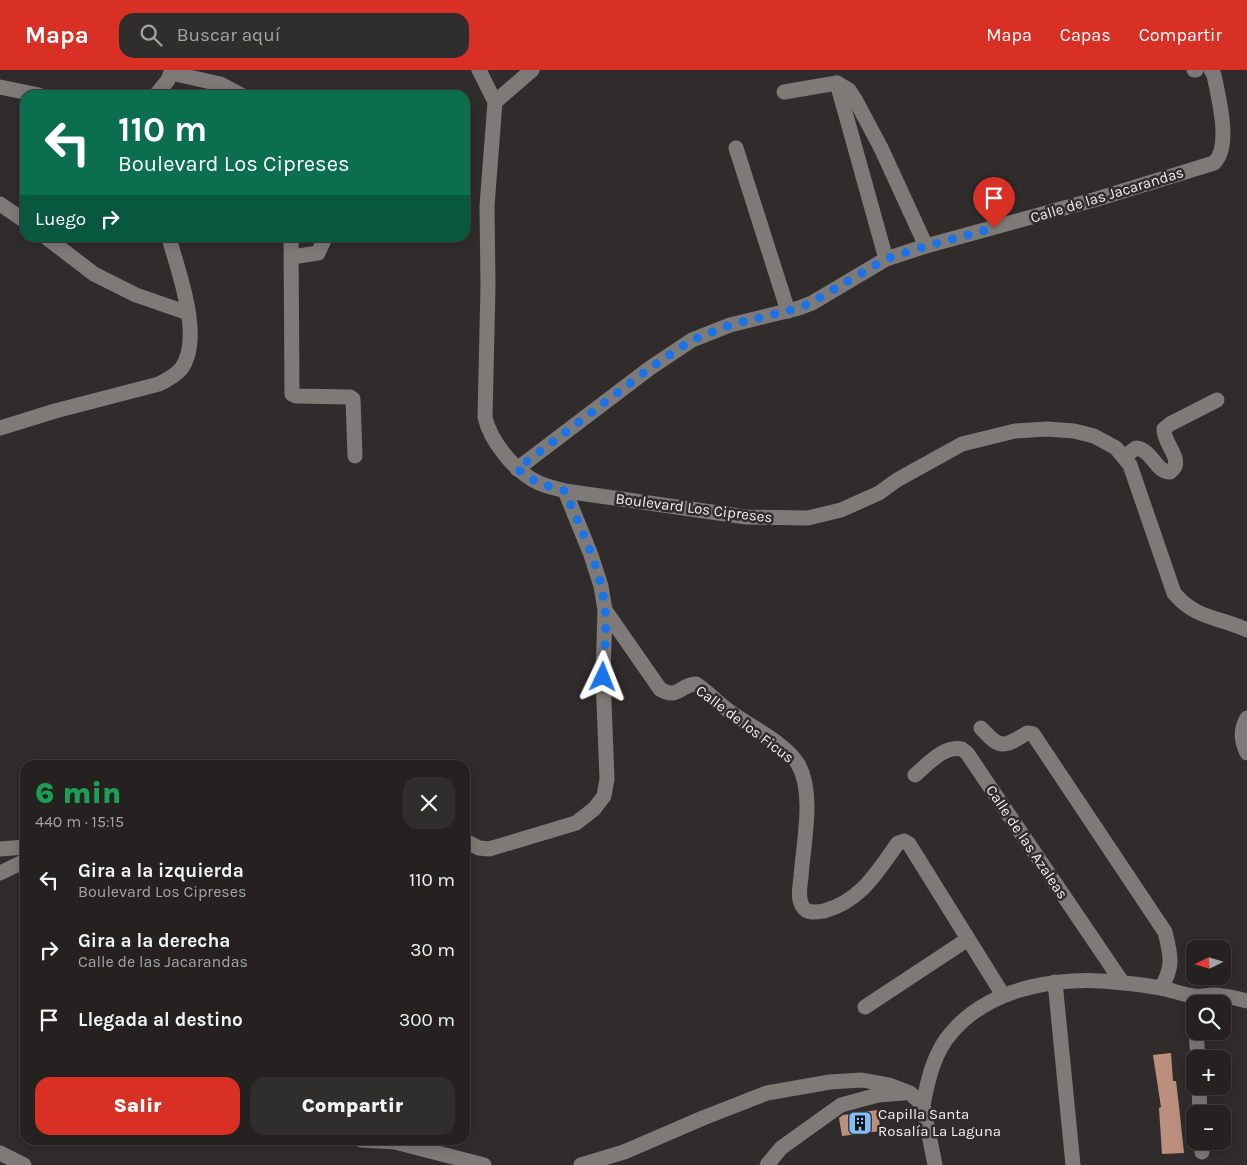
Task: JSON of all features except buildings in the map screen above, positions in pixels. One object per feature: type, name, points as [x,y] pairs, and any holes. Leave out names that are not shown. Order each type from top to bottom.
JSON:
[{"type":"street","points":[[479,70],[495,102],[532,70]]},
{"type":"street","name":"Calle de las Jacarandas","points":[[517,469],[650,368],[692,340],[730,325],[788,311],[812,302],[886,259],[926,246],[1097,199],[1214,163],[1221,152],[1223,122],[1214,74],[1211,70]]},
{"type":"street","points":[[159,90],[171,72],[220,84],[231,90]]},
{"type":"street","points":[[784,92],[837,83],[849,90],[864,114],[926,246]]},
{"type":"street","points":[[837,83],[886,259]]},
{"type":"street","points":[[0,87],[20,91]]},
{"type":"street","name":"Boulevard Los Cipreses","points":[[495,102],[487,206],[488,286],[485,417],[491,436],[517,469],[538,483],[565,491],[746,517],[808,518],[841,510],[878,493],[897,480],[962,444],[1015,431],[1047,429],[1074,431],[1094,436],[1107,442],[1124,457],[1134,475],[1174,593],[1183,604],[1192,610],[1247,630]]},
{"type":"street","points":[[846,120],[864,114]]},
{"type":"street","points":[[736,148],[788,311]]},
{"type":"street","points":[[0,204],[20,217]]},
{"type":"street","points":[[52,242],[94,274],[136,295],[188,313]]},
{"type":"street","points":[[0,428],[55,411],[142,390],[172,377],[182,368],[190,344],[188,313],[170,242]]},
{"type":"street","points":[[291,242],[292,394],[296,396],[353,399],[356,456]]},
{"type":"street","points":[[292,257],[318,253],[323,242]]},
{"type":"street","points":[[1124,457],[1136,448],[1141,448],[1150,455],[1162,470],[1170,472],[1176,468],[1177,460],[1164,434],[1164,429],[1170,424],[1217,400]]},
{"type":"street","points":[[470,844],[479,848],[489,849],[576,823],[594,809],[604,796],[608,779],[603,677],[605,610],[601,586],[592,555],[565,491]]},
{"type":"street","name":"Calle de los Ficus","points":[[605,610],[660,688],[668,693],[676,693],[688,685],[696,684],[729,711],[784,750],[797,763],[803,775],[807,797],[799,891],[803,908],[808,912],[816,912],[843,903],[869,884],[898,843],[904,841],[909,844],[1003,994]]},
{"type":"street","points":[[1247,718],[1242,728],[1242,738],[1247,753]]},
{"type":"street","points":[[982,728],[994,742],[1000,745],[1011,743],[1027,733],[1033,734],[1165,932],[1170,952],[1170,973],[1161,988]]},
{"type":"street","name":"Calle de las Azaleas","points":[[915,775],[933,759],[949,749],[962,748],[967,753],[1122,982]]},
{"type":"street","points":[[0,849],[20,847]]},
{"type":"street","points":[[0,873],[20,863]]},
{"type":"street","points":[[865,1007],[968,938]]},
{"type":"street","points":[[934,1165],[923,1105],[927,1084],[936,1057],[952,1031],[980,1008],[1003,994],[1055,982],[1083,980],[1122,982],[1161,988],[1186,997]]},
{"type":"street","points":[[1055,982],[1073,1165]]},
{"type":"street","points":[[1231,998],[1247,1001]]},
{"type":"street","points":[[581,1165],[624,1152],[703,1118],[767,1094],[830,1082],[862,1080],[889,1085],[910,1092],[923,1105]]},
{"type":"street","points":[[767,1165],[781,1148],[841,1105],[878,1095],[910,1092]]},
{"type":"street","points":[[407,1145],[484,1165]]},
{"type":"street","points":[[0,1154],[24,1165]]},
{"type":"place","name":"Capilla Santa Rosalía La Laguna","points":[[860,1123]]},
{"type":"route","points":[[603,677],[605,610],[601,586],[592,555],[565,491],[538,483],[517,469],[650,368],[692,340],[730,325],[799,308],[886,259],[994,228]]}]
